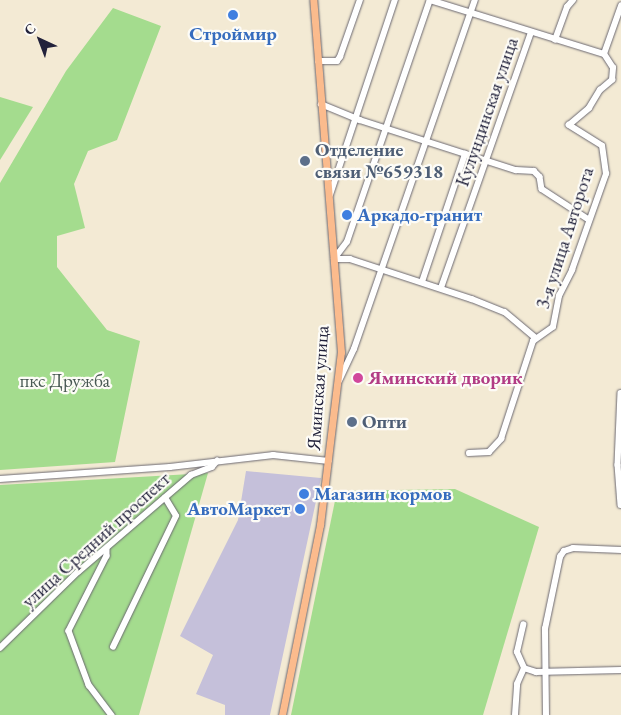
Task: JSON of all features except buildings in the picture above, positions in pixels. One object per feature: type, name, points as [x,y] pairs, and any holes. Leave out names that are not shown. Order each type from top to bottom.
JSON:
[{"type":"main road","name":"Яминская улица","points":[[282,715],[320,526],[339,381],[341,328],[313,0]]},
{"type":"street","points":[[318,61],[337,61],[340,57],[360,0]]},
{"type":"street","points":[[329,197],[353,117],[395,0]]},
{"type":"street","points":[[334,259],[347,242],[430,0],[604,54],[621,6]]},
{"type":"street","points":[[339,381],[354,349],[475,0]]},
{"type":"street","points":[[555,40],[566,7],[573,0]]},
{"type":"street","name":"Кулундинская улица","points":[[441,288],[531,32]]},
{"type":"street","name":"3-я улица Авторота","points":[[535,337],[546,334],[553,327],[559,296],[572,270],[588,220],[606,174],[604,150],[597,140],[569,125],[589,108],[600,90],[612,80],[613,68],[604,54]]},
{"type":"street","points":[[321,104],[353,117],[516,170],[536,172],[542,189],[588,220]]},
{"type":"street","points":[[422,282],[466,154]]},
{"type":"street","points":[[334,259],[346,258],[382,269],[441,288],[505,312],[535,337],[501,439],[490,452],[470,453]]},
{"type":"street","points":[[621,393],[621,505]]},
{"type":"street","points":[[0,479],[273,455],[329,461]]},
{"type":"street","name":"улица Средний проспект","points":[[0,648],[78,572],[191,475],[212,467],[217,461]]},
{"type":"street","points":[[113,648],[176,516],[165,498]]},
{"type":"street","points":[[106,549],[107,556],[69,631],[89,684],[112,715]]},
{"type":"street","points":[[546,715],[549,600],[560,557],[568,549],[621,550]]},
{"type":"street","points":[[523,625],[517,654],[524,668],[536,672],[546,670],[621,670]]},
{"type":"street","points":[[515,715],[516,684],[524,668]]},
{"type":"shaded area","points":[[246,471],[321,478],[270,715],[225,715],[225,705],[196,694],[213,655],[180,636],[238,520]]},
{"type":"green space","name":"пкс Дружба","points":[[113,8],[161,26],[117,140],[88,151],[74,184],[85,228],[57,236],[57,267],[107,330],[140,341],[115,462],[0,470],[0,183],[66,71]]},
{"type":"green space","points":[[0,97],[33,107],[0,160]]},
{"type":"green space","points":[[208,473],[139,715],[0,715],[0,485]]},
{"type":"green space","points":[[455,489],[539,527],[483,715],[291,715],[337,491]]},
{"type":"place","name":"Строймир","points":[[233,15]]},
{"type":"place","name":"Отделение связи №659318","points":[[305,161]]},
{"type":"place","name":"Аркадо-гранит","points":[[347,215]]},
{"type":"place","name":"Яминский дворик","points":[[358,378]]},
{"type":"place","name":"Опти","points":[[352,422]]},
{"type":"place","name":"Магазин кормов","points":[[304,494]]},
{"type":"place","name":"АвтоМаркет","points":[[300,509]]}]
